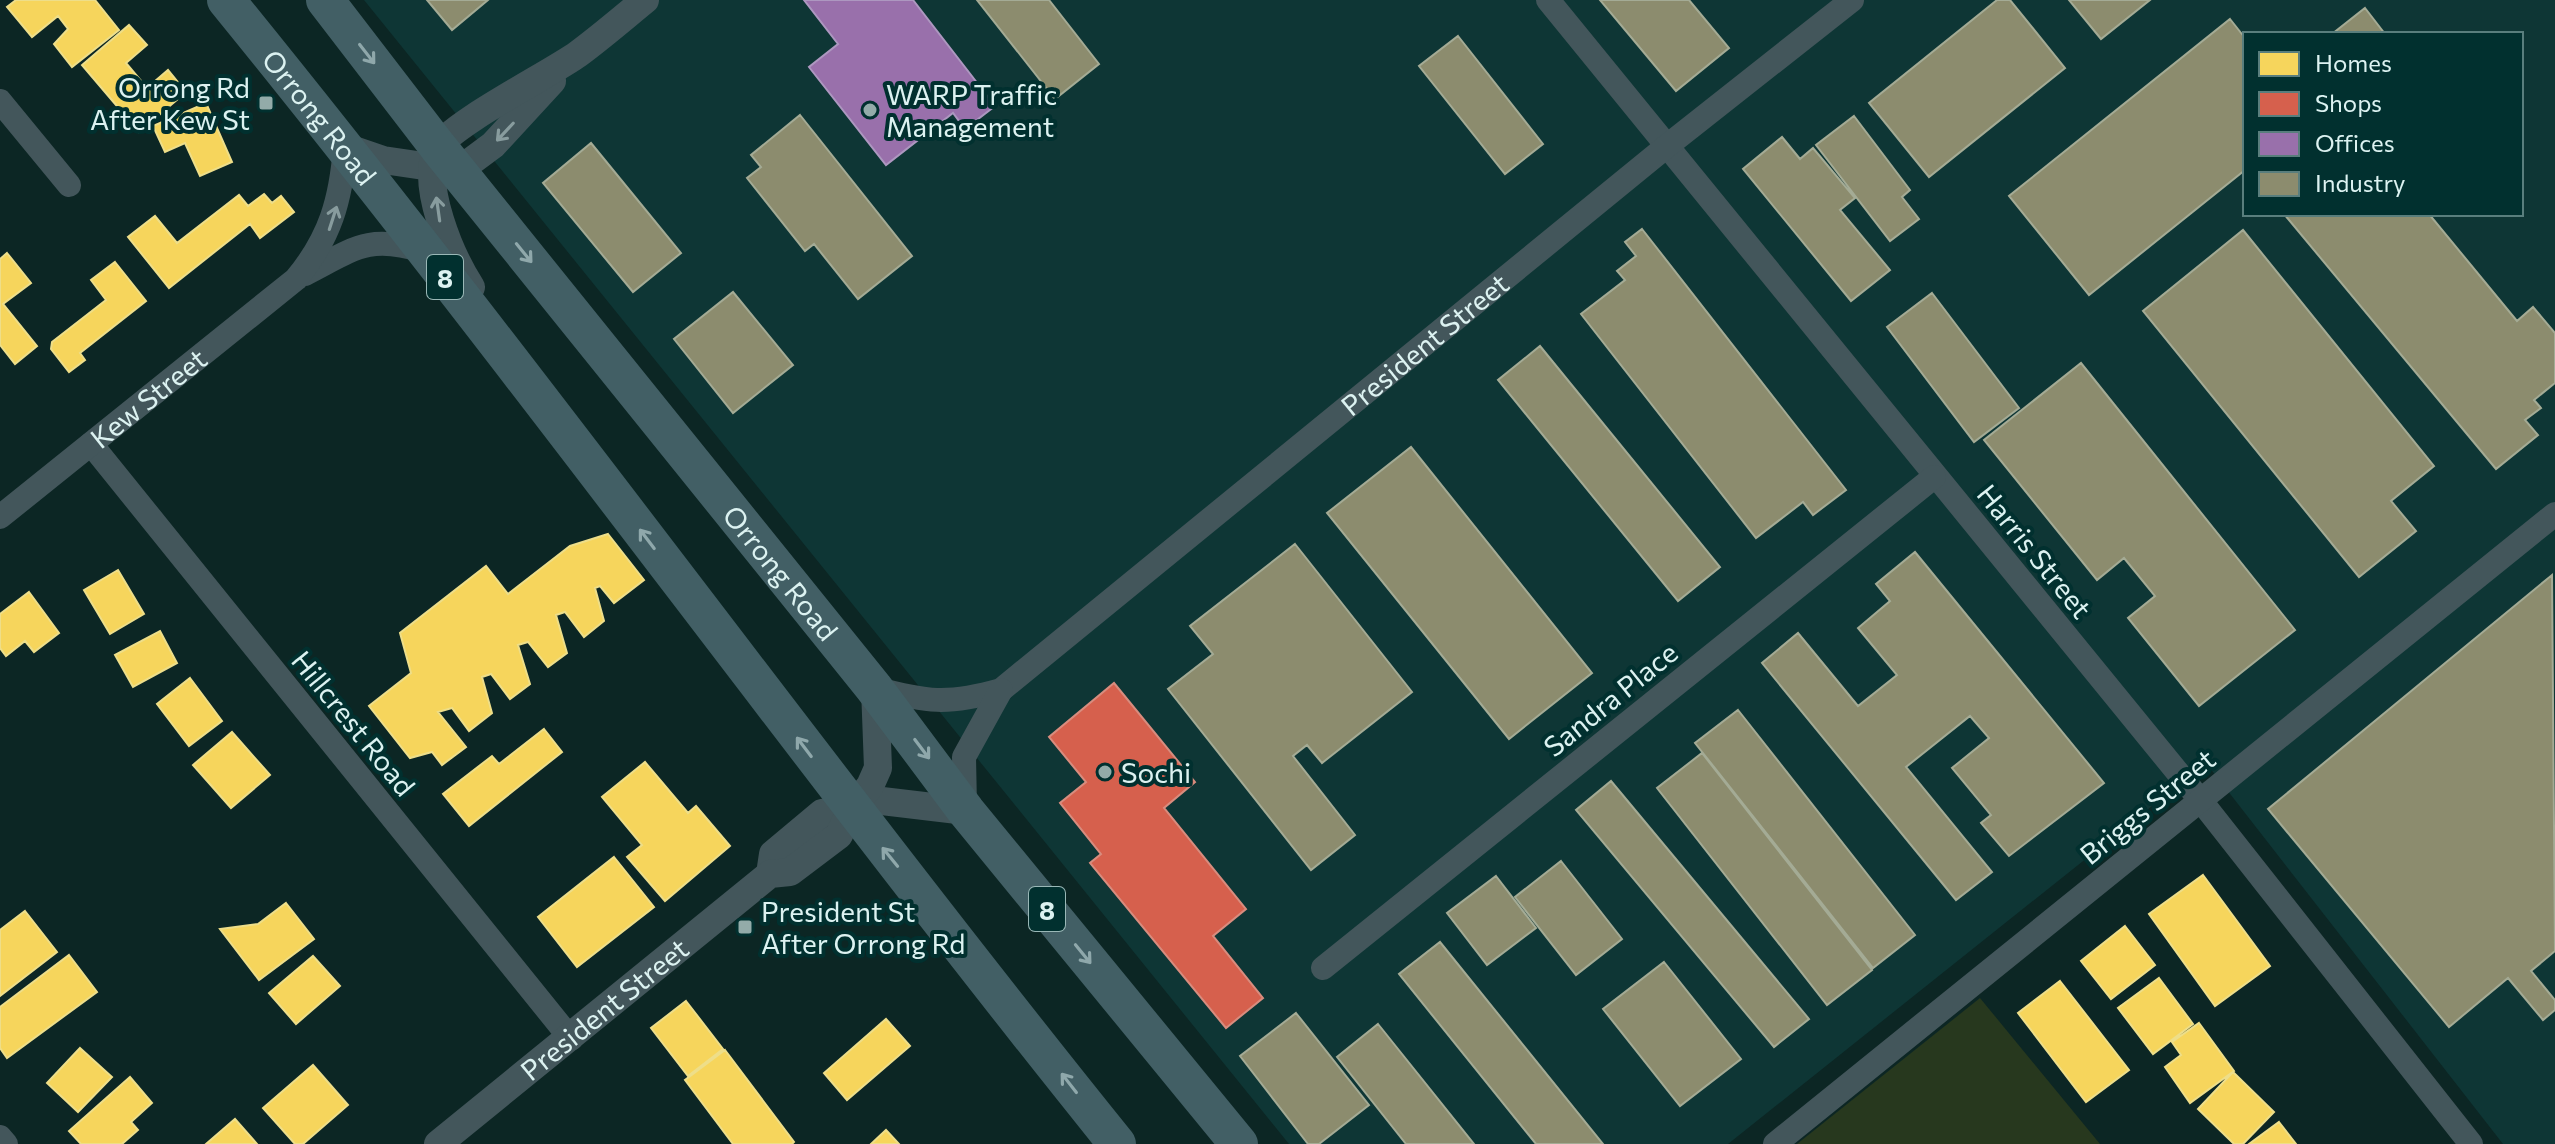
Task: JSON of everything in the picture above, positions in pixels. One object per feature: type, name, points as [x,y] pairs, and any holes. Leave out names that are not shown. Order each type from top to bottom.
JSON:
[{"type":"highway","name":"Orrong Road","points":[[226,0],[345,147],[575,444],[851,809],[1108,1141]]},
{"type":"highway","name":"Orrong Road","points":[[325,0],[443,162],[874,688],[966,811],[1239,1144]]},
{"type":"street","points":[[345,147],[383,160],[443,162],[493,145],[578,54],[645,0]]},
{"type":"street","name":"Harris Street","points":[[1548,0],[2201,801],[2471,1144]]},
{"type":"street","name":"President Street","points":[[966,811],[962,782],[964,757],[1001,690],[1667,146],[1852,0]]},
{"type":"street","points":[[0,101],[69,185]]},
{"type":"street","name":"Kew Street","points":[[0,517],[296,279],[329,232],[337,208],[345,147]]},
{"type":"street","points":[[443,162],[442,233],[459,268],[575,444]]},
{"type":"street","name":"Kew Street","points":[[296,279],[368,243],[394,242],[426,252]]},
{"type":"street","name":"Hillcrest Road","points":[[91,444],[571,1039]]},
{"type":"street","name":"Sandra Place","points":[[1323,968],[1934,477]]},
{"type":"street","name":"Briggs Street","points":[[1775,1144],[2555,514]]},
{"type":"street","name":"President Street","points":[[438,1144],[571,1039],[770,874],[790,872],[839,835],[851,809],[870,786],[878,768],[874,688],[933,702],[968,699],[1001,690]]},
{"type":"street","points":[[851,809],[882,801],[966,811]]},
{"type":"street","points":[[0,1137],[6,1144]]},
{"type":"shaded area","points":[[364,0],[2555,0],[2555,1144],[2503,1144],[2206,763],[1728,1144],[1289,1144]]},
{"type":"green space","points":[[1980,998],[2100,1144],[1797,1144]]},
{"type":"building: Homes","points":[[16,0],[95,0],[119,30],[72,67],[54,44],[68,29],[58,16],[32,37],[7,7]]},
{"type":"building: Homes","points":[[129,25],[147,45],[126,63],[147,88],[168,70],[186,92],[139,132],[82,65]]},
{"type":"building: Homes","points":[[206,103],[232,162],[200,176],[185,143],[165,152],[153,126]]},
{"type":"building: Homes","points":[[264,194],[272,203],[281,196],[294,212],[260,238],[250,224],[169,288],[128,237],[155,216],[177,243],[239,195],[248,206]]},
{"type":"building: Homes","points":[[7,253],[31,283],[3,304],[37,346],[15,364],[0,345],[0,259]]},
{"type":"building: Homes","points":[[115,262],[146,301],[80,353],[85,360],[69,372],[51,349],[52,342],[106,300],[91,280]]},
{"type":"building: Homes","points":[[608,534],[644,580],[614,603],[600,586],[595,588],[604,621],[584,637],[565,612],[556,615],[567,653],[548,667],[528,642],[518,645],[530,684],[510,699],[491,674],[482,677],[492,713],[469,731],[452,708],[438,712],[466,747],[442,765],[432,752],[410,758],[369,706],[411,673],[400,633],[486,566],[508,594],[570,546]]},
{"type":"building: Homes","points":[[118,570],[144,614],[110,634],[84,590]]},
{"type":"building: Homes","points":[[29,592],[59,633],[34,652],[25,641],[6,656],[0,648],[0,614]]},
{"type":"building: Homes","points":[[160,631],[177,663],[133,687],[115,655]]},
{"type":"building: Homes","points":[[190,678],[222,721],[189,746],[157,704]]},
{"type":"building: Homes","points":[[544,729],[562,752],[469,826],[443,794],[492,756],[499,764]]},
{"type":"building: Homes","points":[[232,732],[270,775],[231,808],[193,765]]},
{"type":"building: Homes","points":[[645,762],[688,813],[696,806],[730,846],[665,901],[627,857],[642,845],[602,797]]},
{"type":"building: Homes","points":[[614,857],[654,907],[577,967],[538,917]]},
{"type":"building: Homes","points":[[2203,875],[2270,966],[2215,1006],[2149,914]]},
{"type":"building: Homes","points":[[286,903],[314,939],[259,980],[220,929],[258,924]]},
{"type":"building: Homes","points":[[25,911],[57,952],[0,996],[0,930]]},
{"type":"building: Homes","points":[[2125,926],[2155,965],[2111,999],[2081,961]]},
{"type":"building: Homes","points":[[69,955],[97,992],[7,1058],[0,1048],[0,1007]]},
{"type":"building: Homes","points":[[313,956],[340,986],[296,1024],[269,993]]},
{"type":"building: Homes","points":[[2159,978],[2193,1024],[2153,1054],[2118,1008]]},
{"type":"building: Homes","points":[[2060,981],[2129,1070],[2086,1102],[2018,1013]]},
{"type":"building: Homes","points":[[686,1001],[723,1049],[688,1076],[651,1028]]},
{"type":"building: Homes","points":[[886,1019],[910,1046],[847,1100],[824,1073]]},
{"type":"building: Homes","points":[[2199,1023],[2234,1071],[2190,1103],[2165,1067],[2181,1055],[2172,1042]]},
{"type":"building: Homes","points":[[80,1048],[112,1077],[78,1112],[47,1083]]},
{"type":"building: Homes","points":[[725,1050],[794,1142],[792,1144],[733,1144],[685,1080]]},
{"type":"building: Homes","points":[[313,1065],[348,1105],[303,1144],[295,1144],[263,1108]]},
{"type":"building: Homes","points":[[2233,1072],[2274,1112],[2243,1144],[2234,1144],[2198,1109]]},
{"type":"building: Homes","points":[[130,1077],[152,1103],[131,1122],[138,1130],[122,1144],[81,1144],[69,1131]]},
{"type":"building: Homes","points":[[235,1119],[257,1144],[206,1144]]},
{"type":"building: Homes","points":[[2279,1122],[2296,1144],[2249,1144]]},
{"type":"building: Homes","points":[[886,1130],[899,1144],[871,1144]]},
{"type":"building: Shops","points":[[1114,683],[1195,782],[1164,808],[1246,909],[1213,936],[1263,998],[1226,1028],[1090,863],[1101,854],[1060,803],[1086,782],[1049,737]]},
{"type":"building: Offices","points":[[804,0],[913,0],[995,106],[965,129],[953,113],[886,165],[809,67],[838,44]]},
{"type":"building: Industry","points":[[427,0],[488,0],[452,30]]},
{"type":"building: Industry","points":[[977,0],[1049,0],[1099,64],[1055,99]]},
{"type":"building: Industry","points":[[1600,0],[1689,0],[1729,48],[1676,91]]},
{"type":"building: Industry","points":[[1997,0],[2010,0],[2065,68],[1929,177],[1869,103]]},
{"type":"building: Industry","points":[[2069,0],[2150,0],[2101,39]]},
{"type":"building: Industry","points":[[2365,8],[2383,32],[2335,32]]},
{"type":"building: Industry","points":[[2230,19],[2243,35],[2243,172],[2089,295],[2009,196]]},
{"type":"building: Industry","points":[[1458,36],[1543,144],[1505,174],[1419,66]]},
{"type":"building: Industry","points":[[800,115],[912,256],[858,299],[814,244],[805,251],[747,178],[761,167],[751,155]]},
{"type":"building: Industry","points":[[1854,116],[1910,190],[1902,197],[1919,219],[1890,241],[1816,145]]},
{"type":"building: Industry","points":[[1782,137],[1800,159],[1813,148],[1855,198],[1840,210],[1890,270],[1851,301],[1743,169]]},
{"type":"building: Industry","points":[[591,143],[681,253],[633,292],[543,183]]},
{"type":"building: Industry","points":[[2286,216],[2431,216],[2517,321],[2533,307],[2555,333],[2555,383],[2534,400],[2541,408],[2525,420],[2538,435],[2496,469]]},
{"type":"building: Industry","points":[[1642,229],[1846,490],[1813,515],[1803,502],[1756,538],[1581,314],[1625,280],[1617,271],[1636,256],[1625,242]]},
{"type":"building: Industry","points":[[2243,230],[2434,466],[2391,501],[2416,531],[2359,577],[2143,311]]},
{"type":"building: Industry","points":[[733,292],[793,365],[733,413],[674,339]]},
{"type":"building: Industry","points":[[1932,293],[2019,408],[1974,442],[1887,327]]},
{"type":"building: Industry","points":[[1540,346],[1720,567],[1678,601],[1498,380]]},
{"type":"building: Industry","points":[[2081,363],[2295,630],[2199,706],[2128,618],[2155,596],[2124,558],[2097,580],[1984,440]]},
{"type":"building: Industry","points":[[1411,447],[1592,673],[1509,739],[1327,513]]},
{"type":"building: Industry","points":[[1295,544],[1412,692],[1322,763],[1307,745],[1293,756],[1355,835],[1311,870],[1168,689],[1213,654],[1190,626]]},
{"type":"building: Industry","points":[[1915,552],[2104,783],[2009,856],[1981,823],[1991,815],[1952,768],[1989,738],[1970,716],[1906,767],[1992,872],[1956,900],[1762,663],[1798,633],[1858,706],[1897,675],[1858,628],[1890,601],[1876,584]]},
{"type":"building: Industry","points":[[2552,575],[2555,951],[2531,971],[2555,1000],[2555,1010],[2543,1020],[2508,978],[2449,1027],[2268,809]]},
{"type":"building: Industry","points":[[1738,710],[1915,935],[1873,968],[1695,743]]},
{"type":"building: Industry","points":[[1702,753],[1872,970],[1827,1005],[1657,788]]},
{"type":"building: Industry","points":[[1611,781],[1809,1019],[1774,1047],[1576,810]]},
{"type":"building: Industry","points":[[1561,861],[1622,939],[1576,975],[1515,897]]},
{"type":"building: Industry","points":[[1496,876],[1536,928],[1487,965],[1447,913]]},
{"type":"building: Industry","points":[[1440,942],[1603,1144],[1536,1144],[1399,974]]},
{"type":"building: Industry","points":[[1664,962],[1741,1059],[1680,1106],[1603,1009]]},
{"type":"building: Industry","points":[[1296,1013],[1369,1105],[1319,1144],[1308,1144],[1240,1056]]},
{"type":"building: Industry","points":[[1378,1024],[1474,1144],[1406,1144],[1337,1057]]},
{"type":"place","name":"Orrong Rd After Kew St","points":[[266,103]]},
{"type":"place","name":"WARP Traffic Management","points":[[870,110]]},
{"type":"place","name":"Sochi","points":[[1105,772]]},
{"type":"place","name":"President St After Orrong Rd","points":[[745,927]]}]
